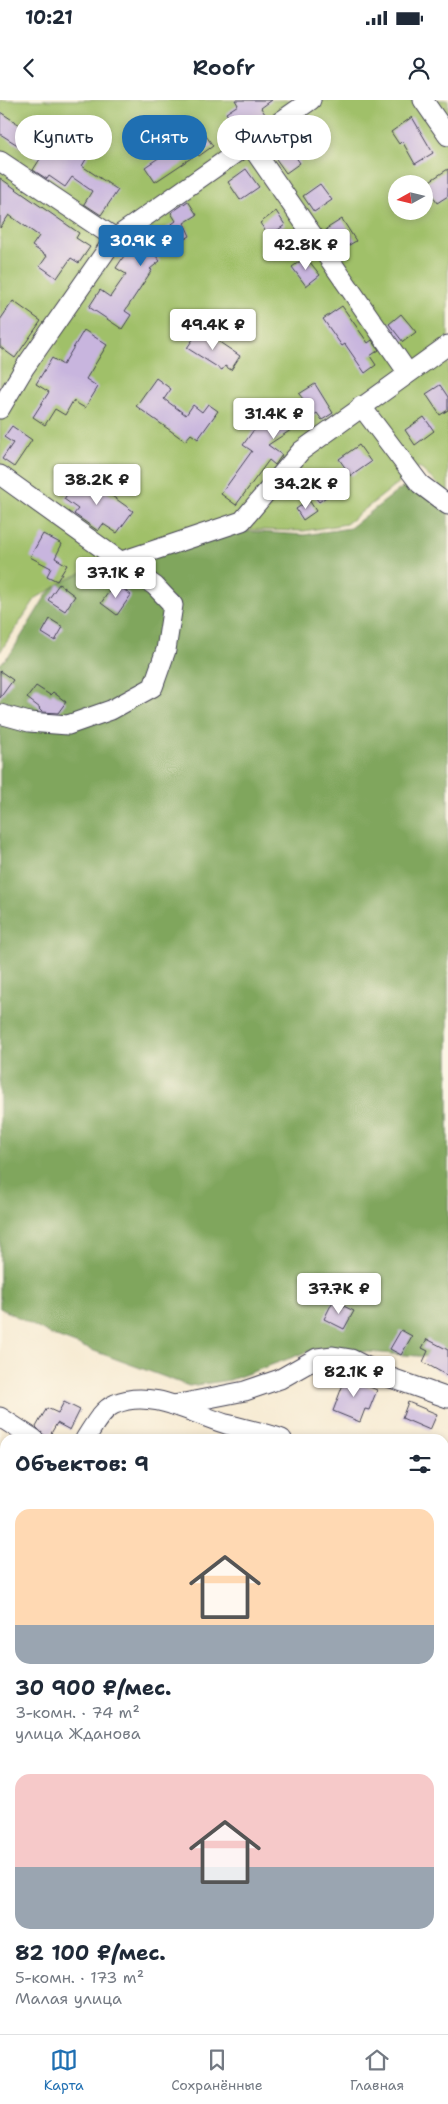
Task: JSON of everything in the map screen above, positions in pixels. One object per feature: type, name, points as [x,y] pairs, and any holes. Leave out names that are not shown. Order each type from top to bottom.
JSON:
[{"type":"street","points":[[290,115],[311,100]]},
{"type":"street","points":[[423,100],[448,136]]},
{"type":"street","points":[[0,409],[25,368],[116,238],[226,160]]},
{"type":"street","points":[[260,160],[408,374]]},
{"type":"street","points":[[0,161],[116,238]]},
{"type":"street","points":[[122,561],[242,521],[301,451],[448,345]]},
{"type":"street","points":[[361,406],[420,484],[448,504]]},
{"type":"street","points":[[0,475],[156,586],[173,605],[166,650],[153,687],[111,710],[68,725],[29,722],[0,714]]},
{"type":"street","points":[[174,1405],[245,1391],[280,1379],[317,1358],[333,1356],[351,1359],[392,1378],[448,1398]]},
{"type":"street","points":[[89,1434],[108,1408],[125,1400],[142,1399],[174,1405],[216,1421],[264,1434]]},
{"type":"street","points":[[0,1417],[26,1434]]},
{"type":"green space","points":[[0,100],[448,100],[448,494],[419,467],[346,524],[304,531],[210,529],[113,555],[36,598],[0,652]]},
{"type":"green space","points":[[408,483],[448,511],[448,1348],[442,1358],[318,1348],[230,1380],[189,1386],[51,1335],[0,1308],[0,664],[11,653],[47,594],[59,584],[114,556],[228,530],[304,535],[350,528]]},
{"type":"building","points":[[235,100],[272,100],[261,108],[266,115],[227,115],[226,113],[238,105]]},
{"type":"building","points":[[0,112],[15,122],[15,143],[0,134]]},
{"type":"building","points":[[412,117],[433,153],[415,164],[402,141],[399,144],[391,132]]},
{"type":"building","points":[[207,137],[213,146],[207,150]]},
{"type":"building","points":[[39,160],[86,160],[82,166],[118,190],[101,215],[84,204],[92,191],[72,177],[65,187],[49,176],[47,179],[33,170]]},
{"type":"building","points":[[156,160],[188,160],[155,182],[145,167]]},
{"type":"building","points":[[277,160],[298,160],[300,163],[286,173]]},
{"type":"building","points":[[246,169],[259,187],[240,200],[228,182]]},
{"type":"building","points":[[448,169],[448,196],[437,203],[433,197],[433,179]]},
{"type":"building","points":[[0,178],[79,233],[76,238],[90,247],[79,263],[71,258],[57,278],[40,266],[47,256],[32,246],[39,236],[9,215],[0,228]]},
{"type":"building","points":[[320,184],[332,200],[314,212],[303,196]]},
{"type":"building","points":[[188,201],[197,215],[184,223],[190,236],[156,256],[160,261],[150,269],[152,270],[125,311],[131,315],[122,329],[89,307],[100,290],[110,297],[126,274],[116,268],[137,236],[144,244],[176,221],[171,213]]},
{"type":"building","points":[[276,211],[285,225],[269,236],[260,223]]},
{"type":"building","points":[[342,219],[356,241],[339,251],[326,229]]},
{"type":"building","points":[[306,257],[320,275],[306,286],[292,267]]},
{"type":"building","points":[[13,301],[41,321],[15,358],[0,347],[0,320]]},
{"type":"building","points":[[342,306],[368,343],[372,340],[379,350],[370,356],[376,365],[365,373],[345,344],[342,346],[323,319]]},
{"type":"building","points":[[401,314],[416,332],[403,342],[389,324]]},
{"type":"building","points":[[200,329],[240,356],[231,370],[225,366],[222,370],[187,348]]},
{"type":"building","points":[[84,330],[107,345],[86,379],[98,387],[85,408],[73,401],[65,415],[55,409],[45,425],[33,417],[49,392],[36,384],[52,358],[63,365]]},
{"type":"building","points":[[156,378],[171,389],[164,399],[186,415],[193,405],[202,412],[208,404],[218,411],[198,439],[191,434],[185,441],[136,406]]},
{"type":"building","points":[[315,384],[333,413],[322,420],[317,413],[268,445],[282,455],[275,465],[269,460],[236,505],[221,494],[252,451],[243,445],[253,431],[303,399],[299,394]]},
{"type":"building","points":[[440,385],[448,397],[448,410],[440,415],[426,394]]},
{"type":"building","points":[[424,417],[434,431],[415,445],[405,430]]},
{"type":"building","points":[[12,426],[32,440],[14,467],[2,459],[13,443],[4,437]]},
{"type":"building","points":[[359,445],[371,462],[351,476],[339,459]]},
{"type":"building","points":[[81,474],[133,511],[117,533],[103,524],[98,531],[74,514],[78,509],[64,499]]},
{"type":"building","points":[[321,477],[332,493],[319,502],[307,487]]},
{"type":"building","points":[[309,500],[316,511],[303,520],[296,509]]},
{"type":"building","points":[[43,534],[62,544],[55,558],[67,565],[57,581],[47,576],[51,568],[30,557]]},
{"type":"building","points":[[115,583],[131,595],[117,615],[101,603]]},
{"type":"building","points":[[59,584],[75,596],[65,611],[48,600]]},
{"type":"building","points":[[50,619],[63,627],[55,641],[42,633]]},
{"type":"building","points":[[0,671],[13,680],[0,698]]},
{"type":"building","points":[[36,686],[50,695],[53,692],[66,702],[58,713],[42,712],[40,708],[27,698]]},
{"type":"building","points":[[333,1301],[354,1311],[344,1329],[324,1319]]},
{"type":"building","points":[[401,1330],[412,1336],[401,1355],[390,1349]]},
{"type":"building","points":[[427,1339],[448,1350],[448,1376],[423,1362],[428,1351],[422,1348]]},
{"type":"building","points":[[348,1371],[364,1378],[362,1384],[377,1390],[369,1410],[365,1409],[360,1422],[333,1411]]},
{"type":"building","points":[[64,1402],[80,1410],[70,1430],[57,1423],[51,1434],[43,1434],[36,1427],[47,1408],[58,1413]]},
{"type":"building","points":[[408,1402],[437,1414],[430,1430],[402,1418]]}]
